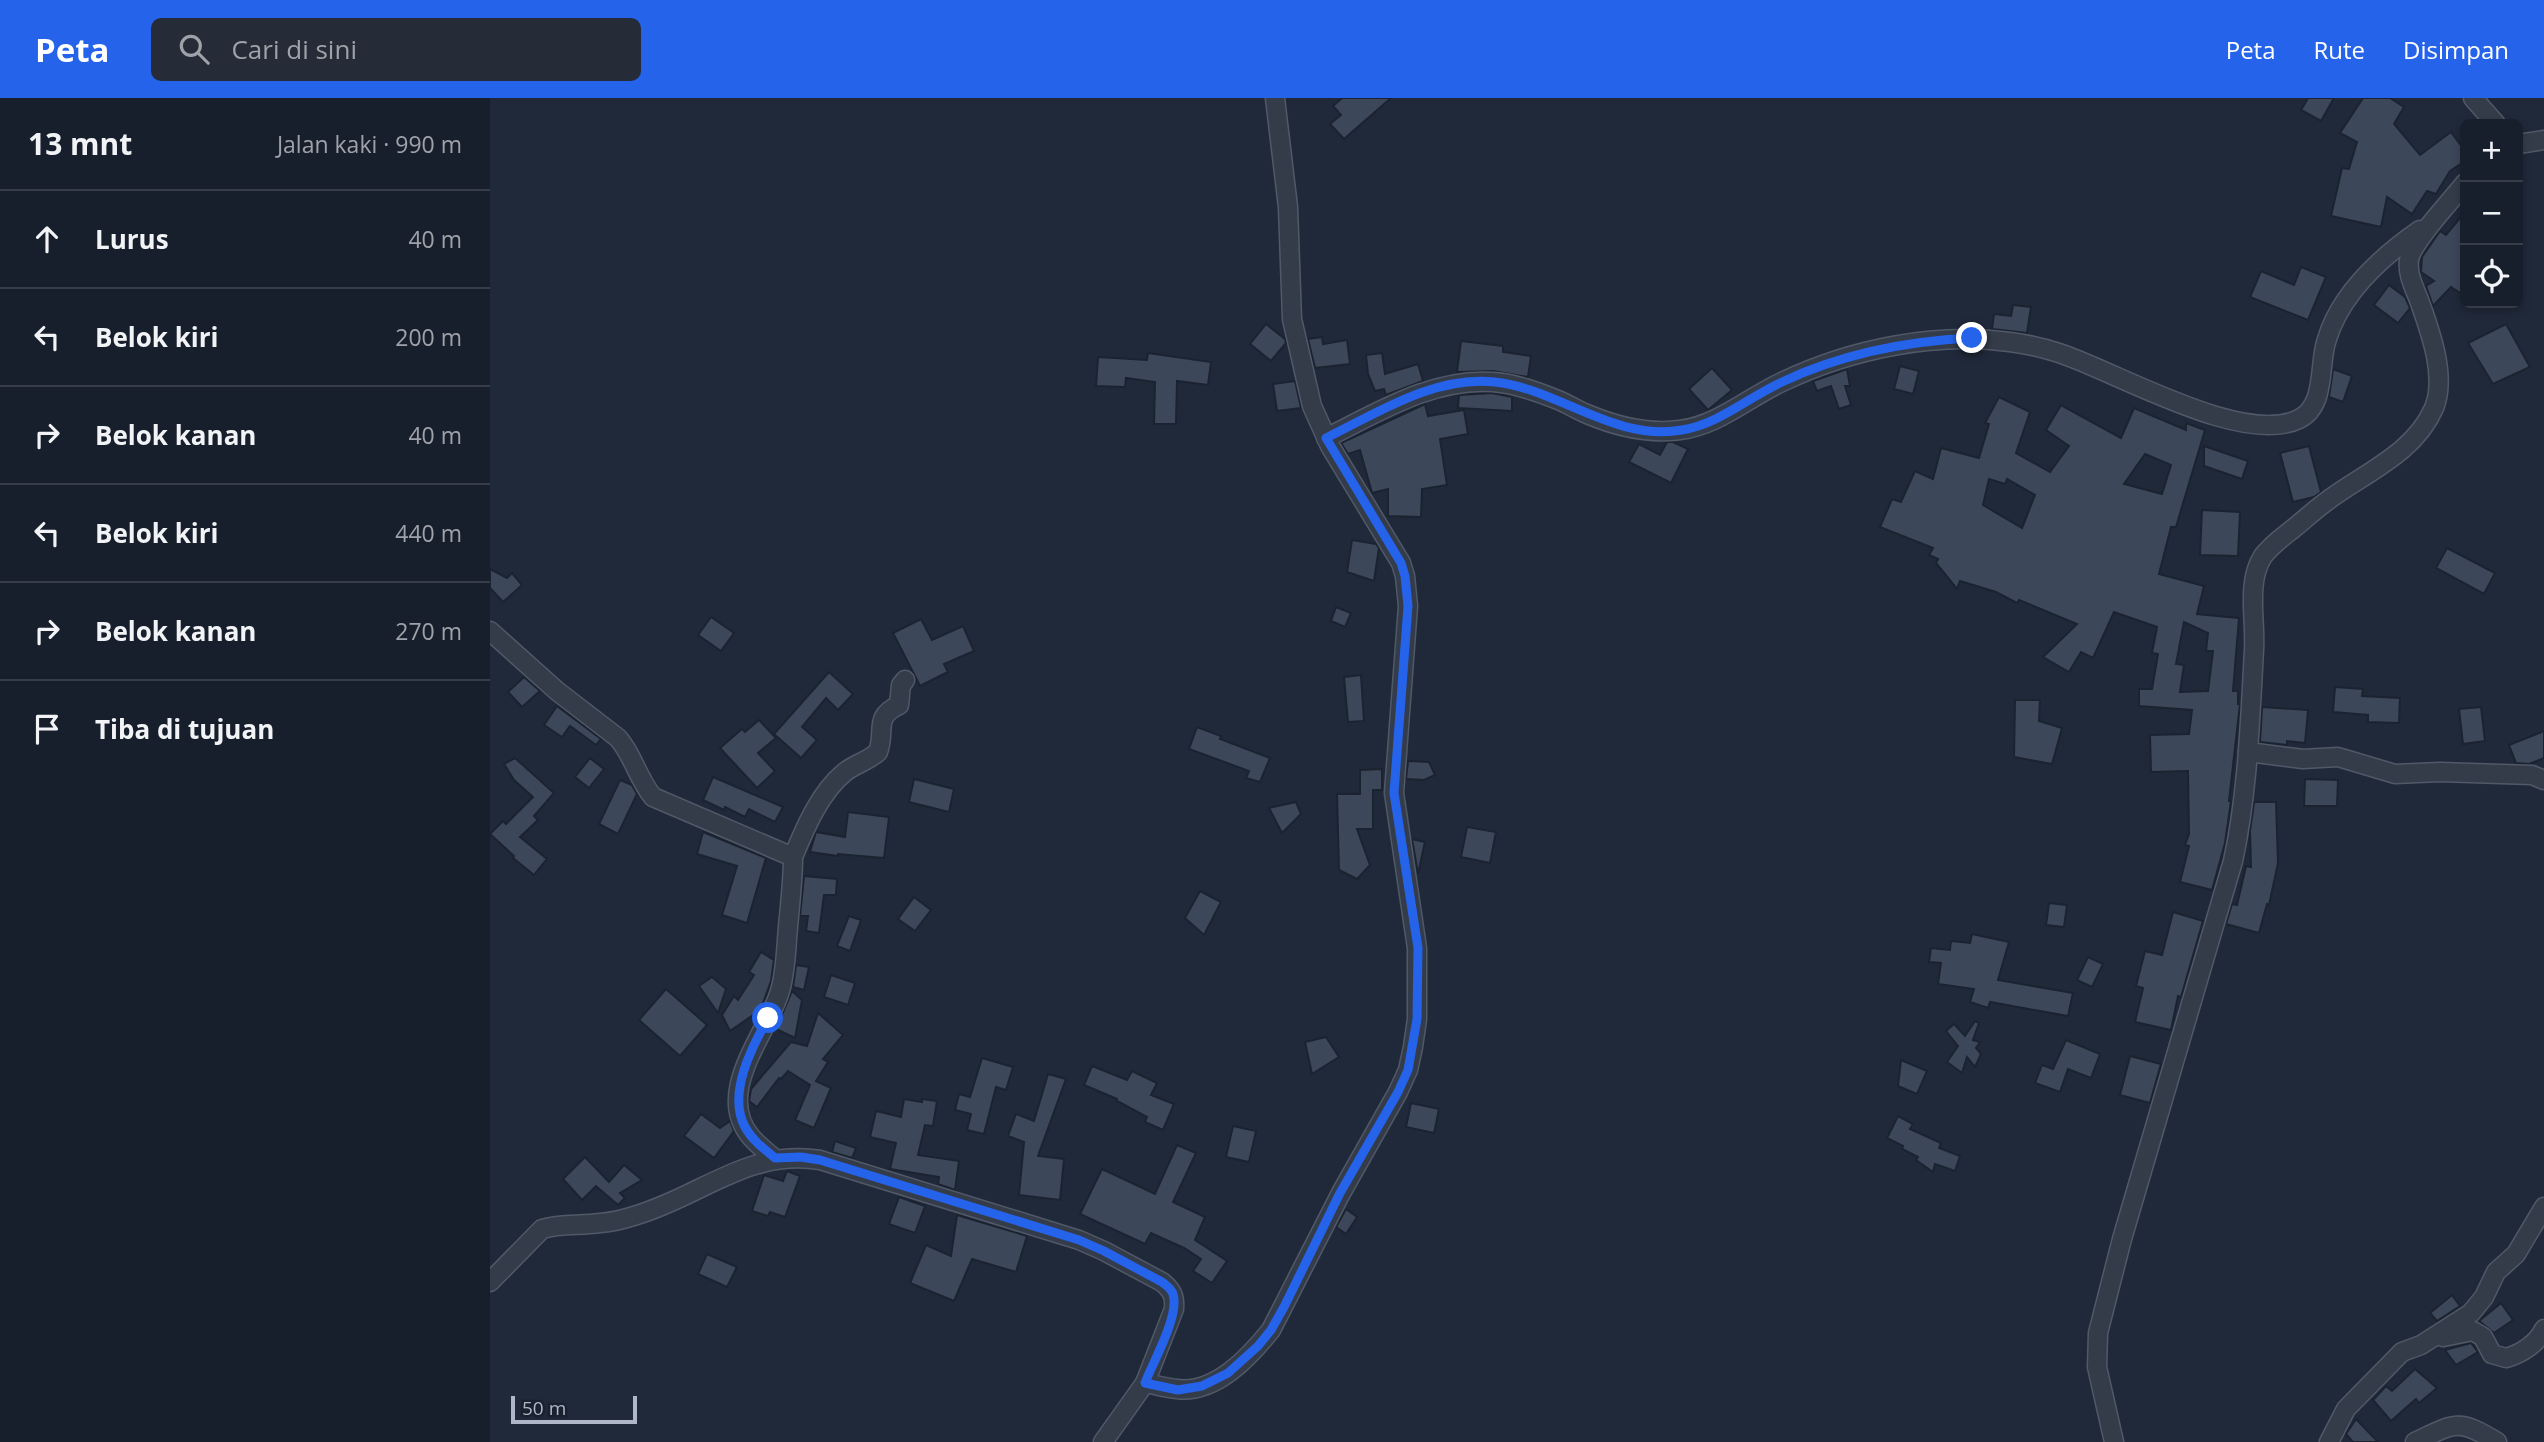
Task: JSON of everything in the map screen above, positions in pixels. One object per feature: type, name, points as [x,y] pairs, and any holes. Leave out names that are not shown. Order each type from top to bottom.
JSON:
[{"type":"street","points":[[1145,1383],[1178,1390],[1202,1386],[1228,1373],[1258,1346],[1271,1330],[1340,1193],[1398,1092],[1408,1070],[1417,1019],[1418,948],[1394,793],[1407,589],[1401,563],[1326,438],[1312,406],[1292,319],[1288,207],[1275,98]]},
{"type":"street","points":[[2473,98],[2492,119]]},
{"type":"street","points":[[2523,143],[2544,140]]},
{"type":"street","points":[[2113,1442],[2097,1367],[2098,1333],[2129,1215],[2233,861],[2241,825],[2248,752],[2254,648],[2254,580],[2257,568],[2264,555],[2278,541],[2327,501],[2400,452],[2426,423],[2438,394],[2438,376],[2430,333],[2409,268],[2409,258],[2413,249],[2460,189]]},
{"type":"street","points":[[1326,438],[1397,403],[1463,382],[1494,382],[1530,390],[1618,425],[1655,431],[1682,430],[1723,415],[1779,383],[1841,359],[1935,340],[1972,338],[2013,342],[2059,353],[2190,408],[2240,421],[2288,423],[2301,418],[2312,408],[2319,394],[2326,340],[2346,299],[2385,257],[2436,220]]},
{"type":"street","points":[[490,631],[557,691],[618,738],[653,797],[793,857]]},
{"type":"street","points":[[775,1158],[745,1129],[739,1105],[742,1074],[747,1059],[775,1005],[783,980],[793,857],[812,817],[835,781],[846,771],[878,752],[883,717],[899,705],[901,685],[905,680]]},
{"type":"street","points":[[2248,752],[2302,759],[2338,757],[2396,774],[2440,772],[2532,775],[2544,779]]},
{"type":"street","points":[[490,1282],[541,1229],[599,1224],[639,1214],[678,1200],[753,1164],[775,1158],[801,1157],[820,1160],[1079,1240],[1162,1282],[1170,1289],[1174,1296],[1174,1309],[1145,1383],[1103,1442]]},
{"type":"street","points":[[2421,1345],[2471,1313],[2484,1297],[2496,1272],[2515,1254],[2544,1207]]},
{"type":"street","points":[[2329,1442],[2346,1409],[2402,1352],[2456,1333],[2473,1331],[2483,1337],[2492,1354],[2506,1358],[2530,1346],[2544,1329]]},
{"type":"street","points":[[2415,1442],[2450,1425],[2473,1427],[2497,1442]]},
{"type":"building","points":[[1342,98],[1391,98],[1344,139],[1330,124],[1341,115],[1333,106]]},
{"type":"building","points":[[2308,98],[2334,98],[2321,121],[2301,110]]},
{"type":"building","points":[[2363,98],[2390,98],[2404,107],[2394,124],[2420,155],[2451,132],[2460,144],[2460,164],[2450,171],[2436,194],[2427,191],[2412,214],[2387,197],[2381,227],[2331,216],[2342,168],[2349,169],[2357,142],[2340,133]]},
{"type":"building","points":[[2460,218],[2460,293],[2451,287],[2433,306],[2426,286],[2434,281],[2421,272],[2422,257],[2440,231],[2446,235]]},
{"type":"building","points":[[2301,267],[2326,277],[2308,320],[2250,297],[2261,271],[2294,285]]},
{"type":"building","points":[[2389,285],[2405,297],[2410,308],[2398,323],[2374,305]]},
{"type":"building","points":[[2013,305],[2031,307],[2027,333],[1992,329],[1994,314],[2011,316]]},
{"type":"building","points":[[1266,324],[1285,339],[1286,343],[1271,361],[1250,344]]},
{"type":"building","points":[[2506,324],[2530,367],[2493,384],[2468,343]]},
{"type":"building","points":[[1322,337],[1323,344],[1347,340],[1350,364],[1315,368],[1308,339]]},
{"type":"building","points":[[1461,341],[1503,346],[1503,352],[1531,356],[1528,377],[1493,371],[1457,372]]},
{"type":"building","points":[[1148,353],[1211,362],[1208,385],[1177,381],[1176,424],[1154,424],[1155,382],[1126,378],[1125,387],[1096,386],[1098,357],[1147,360]]},
{"type":"building","points":[[1382,353],[1385,374],[1418,364],[1423,381],[1386,395],[1384,389],[1375,391],[1368,374],[1366,355]]},
{"type":"building","points":[[1900,366],[1919,371],[1913,394],[1894,389]]},
{"type":"building","points":[[1712,368],[1732,390],[1708,410],[1689,389]]},
{"type":"building","points":[[1847,369],[1850,386],[1845,386],[1851,405],[1839,409],[1831,386],[1817,391],[1813,381]]},
{"type":"building","points":[[2333,369],[2352,376],[2343,402],[2329,397]]},
{"type":"building","points":[[1295,381],[1301,408],[1277,411],[1273,384]]},
{"type":"building","points":[[1492,393],[1512,397],[1512,411],[1458,408],[1459,395]]},
{"type":"building","points":[[1999,397],[2030,412],[2016,453],[2050,472],[2069,446],[2046,430],[2061,405],[2121,438],[2134,408],[2186,430],[2186,423],[2205,430],[2176,527],[2171,527],[2159,574],[2204,586],[2197,614],[2239,618],[2233,691],[2238,691],[2240,704],[2231,801],[2225,843],[2212,890],[2180,882],[2189,846],[2185,845],[2189,834],[2188,771],[2151,772],[2150,735],[2189,734],[2192,710],[2139,706],[2139,689],[2152,689],[2158,654],[2152,653],[2157,627],[2114,612],[2093,658],[2081,652],[2069,672],[2043,657],[2077,624],[2019,600],[2017,603],[1996,592],[1960,581],[1957,589],[1936,563],[1938,559],[1929,555],[1933,548],[1880,527],[1892,499],[1901,502],[1915,471],[1933,479],[1941,448],[1979,458],[1989,424],[1985,423]],"holes":[[[2145,454],[2171,465],[2162,494],[2124,484]],[[1989,479],[2005,484],[2007,479],[2035,495],[2022,528],[1983,505]],[[2184,622],[2208,633],[2206,651],[2213,651],[2208,691],[2180,692],[2184,665],[2176,664]]]},
{"type":"building","points":[[1425,404],[1428,416],[1464,410],[1468,434],[1440,439],[1447,485],[1422,489],[1421,517],[1388,516],[1388,489],[1372,493],[1360,450],[1348,454],[1341,443]]},
{"type":"building","points":[[1667,442],[1688,449],[1671,483],[1629,462],[1639,444],[1660,455]]},
{"type":"building","points":[[2204,446],[2248,461],[2242,479],[2204,466]]},
{"type":"building","points":[[2309,446],[2321,492],[2314,497],[2293,502],[2280,453]]},
{"type":"building","points":[[2202,510],[2240,512],[2238,556],[2200,555]]},
{"type":"building","points":[[1352,540],[1376,544],[1379,548],[1374,581],[1347,572]]},
{"type":"building","points":[[2447,548],[2495,573],[2484,594],[2436,568]]},
{"type":"building","points":[[490,569],[507,578],[512,573],[522,585],[503,602],[490,588]]},
{"type":"building","points":[[1336,607],[1351,613],[1345,627],[1331,621]]},
{"type":"building","points":[[711,617],[734,633],[721,651],[698,635]]},
{"type":"building","points":[[921,619],[932,640],[963,626],[974,651],[944,664],[948,672],[920,686],[893,633]]},
{"type":"building","points":[[829,672],[853,694],[838,710],[826,698],[802,727],[817,740],[801,758],[774,734]]},
{"type":"building","points":[[1361,675],[1364,721],[1348,722],[1344,677]]},
{"type":"building","points":[[524,677],[540,691],[522,707],[508,692]]},
{"type":"building","points":[[2335,687],[2363,689],[2362,696],[2400,698],[2399,723],[2368,722],[2368,715],[2333,712]]},
{"type":"building","points":[[2015,700],[2040,700],[2039,721],[2062,728],[2052,764],[2014,757]]},
{"type":"building","points":[[557,706],[601,739],[596,745],[570,726],[562,737],[544,725]]},
{"type":"building","points":[[2262,707],[2308,710],[2305,743],[2287,741],[2287,745],[2260,742]]},
{"type":"building","points":[[2481,707],[2485,741],[2463,744],[2459,709]]},
{"type":"building","points":[[759,720],[776,738],[758,753],[775,771],[757,788],[720,748],[742,729],[745,732]]},
{"type":"building","points":[[1197,727],[1270,758],[1260,782],[1246,778],[1249,771],[1189,749]]},
{"type":"building","points":[[2544,731],[2544,758],[2529,764],[2516,763],[2509,745]]},
{"type":"building","points":[[515,758],[554,793],[534,816],[538,820],[520,837],[547,859],[534,875],[490,834],[503,821],[506,824],[533,797],[514,780],[504,764]]},
{"type":"building","points":[[590,758],[604,769],[589,788],[575,777]]},
{"type":"building","points":[[1408,761],[1429,762],[1435,775],[1424,780],[1406,779]]},
{"type":"building","points":[[1382,769],[1382,790],[1373,790],[1373,829],[1357,829],[1370,865],[1357,879],[1339,870],[1337,794],[1360,794],[1360,770]]},
{"type":"building","points":[[713,777],[783,807],[775,822],[749,809],[745,817],[703,800]]},
{"type":"building","points":[[914,779],[954,789],[949,812],[909,802]]},
{"type":"building","points":[[2305,779],[2338,780],[2337,806],[2304,806]]},
{"type":"building","points":[[620,780],[632,785],[637,794],[618,834],[599,824]]},
{"type":"building","points":[[1296,802],[1301,814],[1282,833],[1269,808]]},
{"type":"building","points":[[2254,802],[2276,802],[2278,863],[2269,905],[2267,904],[2259,933],[2226,924],[2232,904],[2237,905],[2246,866],[2251,867],[2250,831]]},
{"type":"building","points":[[848,812],[889,817],[884,858],[810,852],[816,832],[845,837]]},
{"type":"building","points":[[1467,827],[1496,832],[1490,863],[1461,857]]},
{"type":"building","points":[[703,832],[766,858],[747,923],[722,915],[737,866],[697,854]]},
{"type":"building","points":[[1412,839],[1425,842],[1418,874]]},
{"type":"building","points":[[804,876],[837,879],[836,895],[824,895],[819,933],[806,931],[808,916],[800,916]]},
{"type":"building","points":[[1200,891],[1221,902],[1204,935],[1185,918]]},
{"type":"building","points":[[914,897],[931,910],[915,931],[898,919]]},
{"type":"building","points":[[2049,903],[2067,905],[2064,927],[2046,925]]},
{"type":"building","points":[[2173,912],[2203,921],[2181,997],[2178,996],[2171,1030],[2135,1022],[2143,988],[2136,986],[2145,951],[2162,955]]},
{"type":"building","points":[[849,916],[861,920],[850,951],[837,946]]},
{"type":"building","points":[[1972,934],[2009,942],[1998,980],[2073,993],[2068,1016],[1990,1002],[1988,1008],[1970,1002],[1974,989],[1938,984],[1941,963],[1929,962],[1931,948],[1950,950],[1951,941],[1970,943]]},
{"type":"building","points":[[761,952],[774,960],[771,981],[763,1003],[759,1011],[730,1031],[722,1015],[734,996],[738,1000],[754,975],[749,972]]},
{"type":"building","points":[[2088,957],[2103,964],[2092,987],[2077,980]]},
{"type":"building","points":[[796,965],[809,967],[804,990],[793,987]]},
{"type":"building","points":[[831,975],[855,983],[848,1005],[824,997]]},
{"type":"building","points":[[712,977],[726,989],[718,1013],[699,986]]},
{"type":"building","points":[[666,989],[707,1025],[680,1056],[639,1020]]},
{"type":"building","points":[[792,991],[802,1000],[795,1038],[776,1029]]},
{"type":"building","points":[[818,1013],[843,1035],[823,1059],[828,1062],[816,1081],[831,1088],[814,1128],[795,1120],[810,1085],[788,1071],[779,1078],[757,1107],[749,1101],[751,1089],[791,1042],[807,1046]]},
{"type":"building","points":[[1975,1021],[1979,1023],[1973,1040],[1980,1042],[1976,1048],[1981,1054],[1975,1067],[1967,1057],[1962,1073],[1947,1062],[1958,1046],[1946,1031],[1954,1024],[1965,1036]]},
{"type":"building","points":[[1326,1037],[1339,1057],[1312,1074],[1305,1042]]},
{"type":"building","points":[[2066,1040],[2100,1054],[2091,1078],[2068,1069],[2060,1092],[2035,1083],[2042,1065],[2053,1069]]},
{"type":"building","points":[[2130,1056],[2161,1064],[2150,1103],[2120,1095]]},
{"type":"building","points":[[982,1058],[1013,1067],[1006,1090],[996,1087],[984,1134],[967,1130],[971,1114],[955,1110],[959,1094],[970,1097]]},
{"type":"building","points":[[1901,1060],[1927,1071],[1917,1094],[1898,1086]]},
{"type":"building","points":[[1092,1066],[1127,1080],[1132,1071],[1157,1083],[1151,1095],[1174,1104],[1163,1130],[1145,1122],[1147,1117],[1117,1099],[1084,1085]]},
{"type":"building","points":[[1048,1074],[1066,1079],[1038,1156],[1064,1159],[1060,1200],[1019,1195],[1024,1142],[1008,1136],[1016,1114],[1034,1121]]},
{"type":"building","points":[[904,1099],[937,1101],[933,1126],[925,1125],[918,1155],[959,1161],[955,1190],[938,1184],[939,1177],[890,1169],[896,1143],[870,1137],[876,1111],[901,1117]]},
{"type":"building","points":[[1411,1103],[1439,1109],[1434,1133],[1406,1127]]},
{"type":"building","points":[[701,1114],[720,1128],[730,1121],[734,1131],[714,1158],[684,1136]]},
{"type":"building","points":[[1898,1116],[1913,1124],[1910,1129],[1941,1143],[1939,1148],[1960,1156],[1955,1171],[1935,1164],[1933,1172],[1916,1160],[1918,1157],[1887,1138]]},
{"type":"building","points":[[1233,1126],[1256,1131],[1249,1162],[1226,1157]]},
{"type":"building","points":[[835,1141],[856,1148],[852,1158],[832,1152]]},
{"type":"building","points":[[1177,1145],[1196,1153],[1173,1202],[1205,1217],[1195,1240],[1227,1261],[1212,1283],[1193,1271],[1201,1259],[1184,1248],[1151,1233],[1145,1244],[1080,1214],[1102,1169],[1155,1194]]},
{"type":"building","points":[[585,1157],[609,1182],[624,1165],[642,1180],[620,1193],[625,1198],[618,1205],[596,1186],[582,1200],[563,1179]]},
{"type":"building","points":[[787,1171],[800,1176],[785,1217],[770,1212],[768,1216],[752,1211],[764,1175],[783,1181]]},
{"type":"building","points":[[899,1197],[925,1206],[915,1233],[889,1224]]},
{"type":"building","points":[[1346,1209],[1357,1217],[1346,1234],[1336,1227]]},
{"type":"building","points":[[957,1215],[1027,1236],[1016,1272],[972,1259],[954,1301],[910,1283],[926,1245],[951,1256]]},
{"type":"building","points":[[707,1254],[737,1267],[727,1287],[698,1274]]},
{"type":"building","points":[[2452,1295],[2460,1306],[2437,1321],[2430,1313]]},
{"type":"building","points":[[2501,1303],[2513,1320],[2494,1333],[2479,1321]]},
{"type":"building","points":[[2471,1343],[2478,1352],[2456,1365],[2445,1350]]},
{"type":"building","points":[[2415,1369],[2437,1388],[2419,1403],[2416,1399],[2391,1421],[2373,1400],[2386,1386],[2392,1391]]},
{"type":"building","points":[[2356,1419],[2378,1442],[2353,1442],[2346,1434]]},
{"type":"route","points":[[768,1018],[747,1059],[742,1074],[739,1105],[745,1129],[775,1158],[801,1157],[820,1160],[1079,1240],[1104,1251],[1162,1282],[1174,1296],[1171,1320],[1145,1383],[1178,1390],[1190,1389],[1228,1373],[1258,1346],[1284,1307],[1340,1193],[1398,1092],[1408,1070],[1417,1019],[1418,948],[1394,793],[1408,606],[1405,576],[1401,563],[1326,438],[1397,403],[1463,382],[1494,382],[1530,390],[1618,425],[1655,431],[1682,430],[1723,415],[1808,370],[1841,359],[1935,340],[1972,338]]}]
